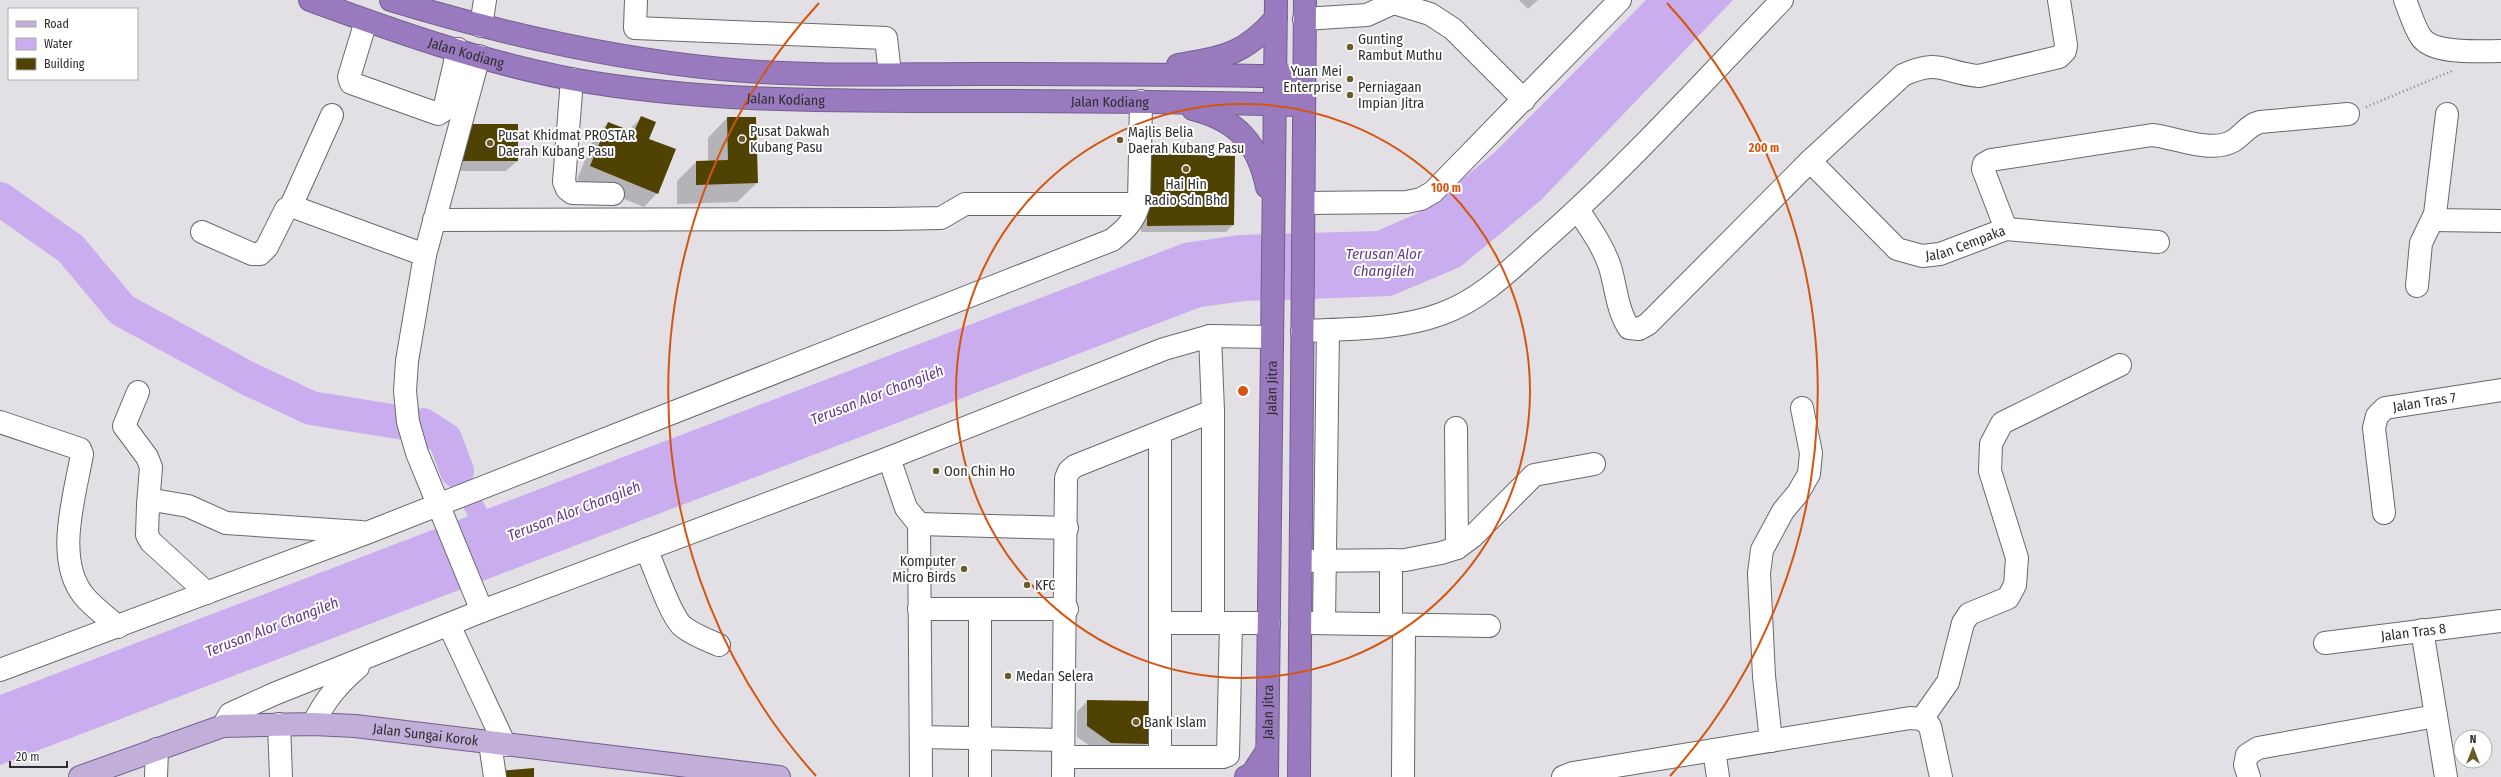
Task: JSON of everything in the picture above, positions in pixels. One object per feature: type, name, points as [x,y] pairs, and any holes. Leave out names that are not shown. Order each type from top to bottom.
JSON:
[{"type":"highway","name":"Jalan Kodiang","points":[[310,0],[366,21],[524,69],[572,79],[655,91],[724,96],[889,101],[1164,102],[1303,105]]},
{"type":"highway","name":"Jalan Kodiang","points":[[391,0],[481,26],[565,46],[634,59],[730,70],[804,74],[1129,73],[1303,77]]},
{"type":"highway","points":[[1129,73],[1194,62],[1239,51],[1264,32],[1276,9]]},
{"type":"highway","name":"Jalan Jitra","points":[[1267,777],[1274,76],[1276,9]]},
{"type":"highway","points":[[1299,777],[1304,202],[1303,77],[1305,9]]},
{"type":"highway","points":[[1164,102],[1205,112],[1225,120],[1241,133],[1256,152],[1264,175],[1273,222]]},
{"type":"highway","points":[[1246,777],[1252,774],[1267,751]]},
{"type":"main road","name":"Jalan Sungai Korok","points":[[92,775],[157,749],[223,726],[312,724],[355,726],[779,777]]},
{"type":"street","points":[[481,26],[485,0]]},
{"type":"street","points":[[634,59],[636,0]]},
{"type":"street","points":[[1304,202],[1407,202],[1421,199],[1433,192],[1620,0]]},
{"type":"street","points":[[1302,327],[1328,330],[1409,323],[1441,314],[1470,301],[1491,287],[1578,210],[1782,0]]},
{"type":"street","points":[[1578,210],[1602,247],[1610,267],[1623,320],[1629,328],[1639,329],[1648,324],[1810,161],[1903,75],[1921,67],[1939,66],[1967,75],[1979,76],[2059,57],[2065,51],[2066,45],[2059,0]]},
{"type":"street","points":[[2405,0],[2421,37],[2432,46],[2454,50],[2501,51]]},
{"type":"street","points":[[1305,9],[1367,15],[1387,2],[1412,7],[1430,14],[1452,29],[1524,100]]},
{"type":"street","points":[[366,21],[349,77],[351,83],[438,114],[444,110],[458,49]]},
{"type":"street","points":[[635,28],[886,38],[890,74]]},
{"type":"street","points":[[479,56],[424,255],[407,361],[405,391],[408,422],[417,453],[446,506],[479,602]]},
{"type":"street","points":[[572,79],[564,182],[567,189],[572,193],[613,194]]},
{"type":"street","points":[[0,670],[368,532],[446,506],[487,485],[1112,240],[1128,228],[1135,217],[1139,204],[1141,102]]},
{"type":"street","points":[[2006,229],[1983,169],[1984,164],[1991,160],[2152,136],[2170,137],[2185,143],[2205,145],[2224,143],[2232,141],[2252,124],[2260,122],[2348,114]]},
{"type":"street","points":[[2417,286],[2421,243],[2434,220],[2446,114]]},
{"type":"street","points":[[202,232],[252,254],[260,254],[267,247],[286,209],[291,206],[332,115]]},
{"type":"street","name":"Jalan Cempaka","points":[[1810,161],[1897,249],[1911,255],[1922,256],[1940,254],[2006,229],[2158,242]]},
{"type":"street","points":[[434,220],[941,218],[965,204],[1139,204]]},
{"type":"street","points":[[291,206],[424,255]]},
{"type":"street","points":[[2434,220],[2501,221]]},
{"type":"street","points":[[223,726],[230,714],[241,708],[449,625],[479,602],[646,549],[889,458],[1164,349],[1210,336],[1272,330]]},
{"type":"street","points":[[1324,623],[1328,330]]},
{"type":"street","points":[[921,737],[979,737],[1063,758],[1223,757],[1228,755],[1210,336]]},
{"type":"street","points":[[1922,719],[1948,682],[1963,623],[1969,614],[2008,598],[2015,585],[2017,558],[1990,472],[1991,444],[2002,423],[2120,365]]},
{"type":"street","name":"Jalan Tras 7","points":[[2384,513],[2374,428],[2376,416],[2385,408],[2501,390]]},
{"type":"street","points":[[138,392],[124,426],[146,456],[151,467],[148,504],[148,535],[151,542],[207,593]]},
{"type":"street","points":[[1771,741],[1764,676],[1758,573],[1762,550],[1783,511],[1798,493],[1809,474],[1811,453],[1802,408]]},
{"type":"street","points":[[1063,758],[1067,609],[1066,478],[1069,471],[1075,466],[1213,411]]},
{"type":"street","points":[[0,422],[80,449],[82,454],[68,541],[68,558],[71,571],[84,596],[118,627]]},
{"type":"street","points":[[1456,428],[1457,548]]},
{"type":"street","points":[[1160,433],[1160,757]]},
{"type":"street","points":[[889,458],[906,508],[919,524],[921,777]]},
{"type":"street","points":[[1301,561],[1416,559],[1457,548],[1472,537],[1534,475],[1594,464]]},
{"type":"street","points":[[148,504],[159,501],[188,506],[226,523],[368,532]]},
{"type":"street","points":[[919,524],[1067,528]]},
{"type":"street","points":[[646,549],[675,616],[682,625],[704,639],[719,645]]},
{"type":"street","points":[[1392,560],[1398,624],[1403,777]]},
{"type":"street","points":[[919,609],[1067,609]]},
{"type":"street","points":[[980,609],[980,777]]},
{"type":"street","name":"Jalan Tras 8","points":[[2325,643],[2501,621]]},
{"type":"street","points":[[1160,623],[1269,623]]},
{"type":"street","points":[[1300,623],[1489,626]]},
{"type":"street","points":[[449,625],[498,744],[495,777]]},
{"type":"street","points":[[2422,630],[2446,777]]},
{"type":"street","points":[[312,724],[323,703],[338,684],[371,656]]},
{"type":"street","points":[[2250,777],[2244,766],[2247,755],[2258,748],[2436,716]]},
{"type":"street","points":[[1563,777],[1573,773],[1910,718],[1922,719],[1930,726],[1941,777]]},
{"type":"street","points":[[279,724],[281,777]]},
{"type":"street","points":[[156,777],[157,749]]},
{"type":"street","points":[[1714,750],[1718,777]]},
{"type":"path","points":[[2348,114],[2452,72],[2455,68],[2454,50]]},
{"type":"water","name":"Terusan Alor Changileh","points":[[1646,0],[1733,0],[1541,200],[1460,267],[1391,296],[1245,301],[1201,307],[0,765],[0,695],[1184,243],[1239,235],[1377,231],[1425,210],[1495,152]]},
{"type":"building","points":[[641,116],[656,122],[649,139],[676,149],[658,194],[590,166],[608,122],[634,132]]},
{"type":"building","name":"Pusat Dakwah Kubang Pasu","points":[[727,117],[756,117],[758,183],[696,185],[696,161],[728,160]]},
{"type":"building","name":"Pusat Khidmat PROSTAR Daerah Kubang Pasu","points":[[461,124],[518,124],[518,161],[461,161]]},
{"type":"building","points":[[1148,154],[1235,156],[1234,225],[1147,226]]},
{"type":"building","points":[[1087,700],[1149,701],[1149,744],[1111,743],[1087,726]]},
{"type":"building","points":[[534,768],[534,777],[500,777],[500,771]]},
{"type":"waterway","points":[[0,199],[71,249],[122,310],[249,379],[311,408],[404,423]]},
{"type":"waterway","points":[[423,425],[445,439],[457,471]]},
{"type":"waterway","points":[[457,471],[489,537]]},
{"type":"place","name":"Gunting Rambut Muthu","points":[[1350,47]]},
{"type":"place","name":"Yuan Mei Enterprise","points":[[1350,79]]},
{"type":"place","name":"Perniagaan Impian Jitra","points":[[1350,95]]},
{"type":"place","name":"Pusat Dakwah Kubang Pasu","points":[[742,139]]},
{"type":"place","name":"Majlis Belia Daerah Kubang Pasu","points":[[1120,140]]},
{"type":"place","name":"Pusat Khidmat PROSTAR Daerah Kubang Pasu","points":[[490,143]]},
{"type":"place","name":"Hai Hin Radio Sdn Bhd","points":[[1186,169]]},
{"type":"place","name":"Oon Chin Ho","points":[[936,471]]},
{"type":"place","name":"Komputer Micro Birds","points":[[964,569]]},
{"type":"place","name":"KFC","points":[[1027,585]]},
{"type":"place","name":"Medan Selera","points":[[1008,676]]},
{"type":"place","name":"Bank Islam","points":[[1136,722]]}]
